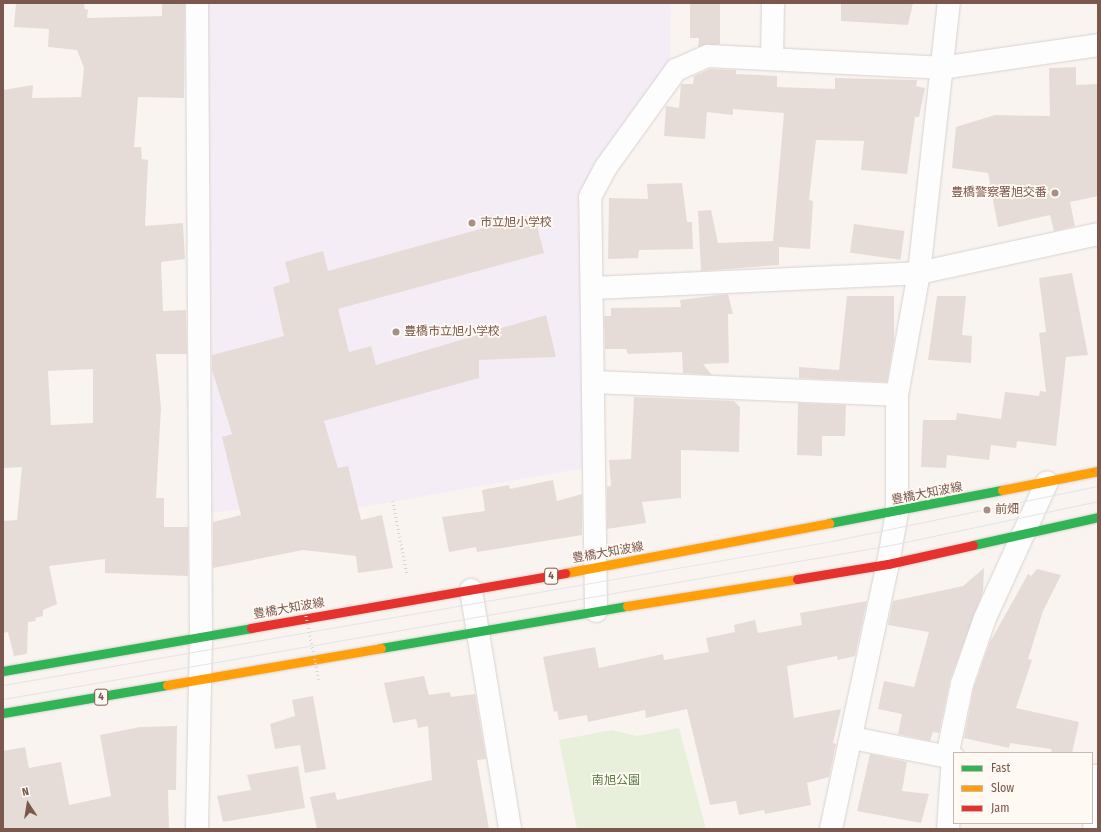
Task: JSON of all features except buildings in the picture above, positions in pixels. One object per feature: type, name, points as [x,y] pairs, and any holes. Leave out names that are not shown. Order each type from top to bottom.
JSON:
[{"type":"main road","name":"豊橋大知波線","points":[[3,671],[595,568],[897,512],[1098,471]]},
{"type":"main road","name":"4","points":[[3,713],[199,681],[596,611],[888,564],[1098,517]]},
{"type":"street","points":[[197,3],[201,637],[197,829]]},
{"type":"street","points":[[772,58],[773,3]]},
{"type":"street","points":[[829,829],[852,738],[888,564],[897,512],[897,395],[919,273],[949,3]]},
{"type":"street","points":[[596,611],[593,288],[590,197],[606,168],[676,70],[708,56],[772,58],[941,68],[1098,46]]},
{"type":"street","points":[[593,288],[919,273],[1098,234]]},
{"type":"street","points":[[593,382],[897,395]]},
{"type":"street","points":[[948,829],[951,757],[962,684],[985,618],[1046,482]]},
{"type":"street","points":[[471,590],[510,829]]},
{"type":"street","points":[[852,738],[951,757]]},
{"type":"street","points":[[1094,829],[1098,792]]},
{"type":"path","points":[[393,501],[407,574]]},
{"type":"path","points":[[303,600],[319,679]]},
{"type":"shaded area","name":"豊橋市立旭小学校","points":[[208,3],[671,3],[670,63],[590,176],[585,468],[339,511],[247,509],[208,513]]},
{"type":"green space","name":"南旭公園","points":[[679,728],[706,829],[577,829],[559,740],[612,730],[637,736]]},
{"type":"tram line","points":[[3,685],[832,541],[1098,486]]},
{"type":"tram line","points":[[3,699],[891,545],[1098,501]]},
{"type":"traffic: fast","points":[[829,523],[1002,490]]},
{"type":"traffic: fast","points":[[973,545],[1098,517]]},
{"type":"traffic: fast","points":[[381,648],[627,606]]},
{"type":"traffic: fast","points":[[3,671],[251,628]]},
{"type":"traffic: fast","points":[[3,713],[167,685]]},
{"type":"traffic: slow","points":[[1002,490],[1098,471]]},
{"type":"traffic: slow","points":[[565,573],[829,523]]},
{"type":"traffic: slow","points":[[627,606],[797,579]]},
{"type":"traffic: slow","points":[[167,685],[381,648]]},
{"type":"traffic: jam","points":[[797,579],[888,564],[973,545]]},
{"type":"traffic: jam","points":[[251,628],[565,573]]},
{"type":"place","name":"豊橋警察署旭交番","points":[[1055,193]]},
{"type":"place","name":"市立旭小学校","points":[[472,223]]},
{"type":"place","name":"豊橋市立旭小学校","points":[[396,332]]},
{"type":"place","name":"前畑","points":[[987,510]]}]
